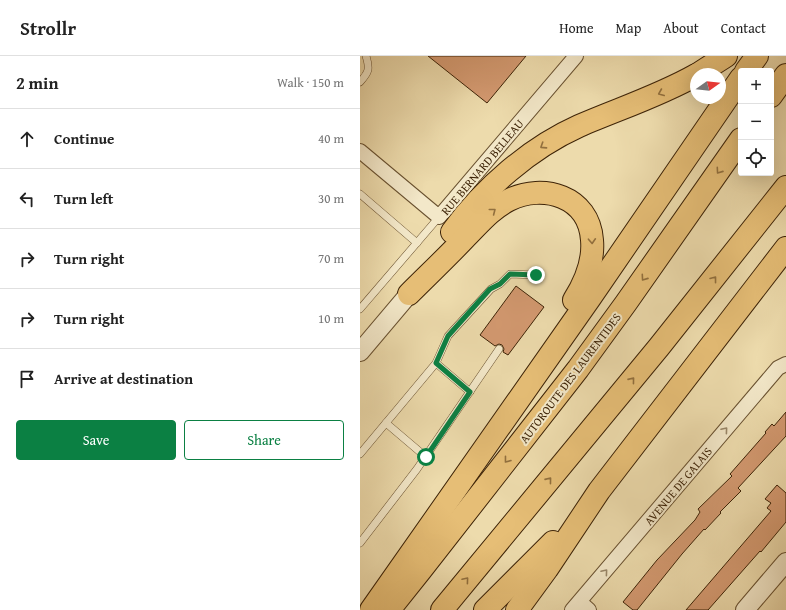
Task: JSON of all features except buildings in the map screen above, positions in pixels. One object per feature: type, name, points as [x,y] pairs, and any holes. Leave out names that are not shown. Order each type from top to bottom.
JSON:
[{"type":"highway","points":[[707,68],[726,56]]},
{"type":"highway","points":[[748,68],[757,56]]},
{"type":"highway","points":[[774,92],[786,75]]},
{"type":"highway","points":[[409,294],[471,209],[498,181],[524,159],[569,131],[669,89],[690,78]]},
{"type":"highway","points":[[371,610],[738,82]]},
{"type":"highway","name":"AUTOROUTE DES LAURENTIDES","points":[[389,610],[578,369],[740,140]]},
{"type":"highway","points":[[442,610],[659,347],[786,187]]},
{"type":"highway","points":[[409,294],[481,221],[505,202],[523,195],[539,192],[558,195],[574,205],[586,220],[592,235],[590,269],[521,396]]},
{"type":"highway","points":[[517,610],[547,569],[599,491],[784,252]]},
{"type":"highway","points":[[485,610],[538,558],[599,491]]},
{"type":"street","name":"RUE BERNARD BELLEAU","points":[[360,151],[439,217],[576,56]]},
{"type":"street","points":[[360,352],[409,294]]},
{"type":"street","name":"AVENUE DE GALAIS","points":[[580,607],[778,368],[786,364]]},
{"type":"street","points":[[745,610],[786,562]]},
{"type":"lane","points":[[360,82],[368,72],[366,56]]},
{"type":"lane","points":[[360,194],[417,244]]},
{"type":"lane","points":[[360,309],[439,217]]},
{"type":"lane","points":[[360,454],[436,363],[448,336],[490,289],[500,284],[510,274],[536,275]]},
{"type":"lane","points":[[360,543],[426,457],[499,349]]},
{"type":"lane","points":[[436,363],[470,392]]},
{"type":"lane","points":[[386,423],[426,457]]},
{"type":"route","points":[[426,457],[470,392],[436,363],[448,336],[490,289],[500,284],[510,274],[536,275]]}]
